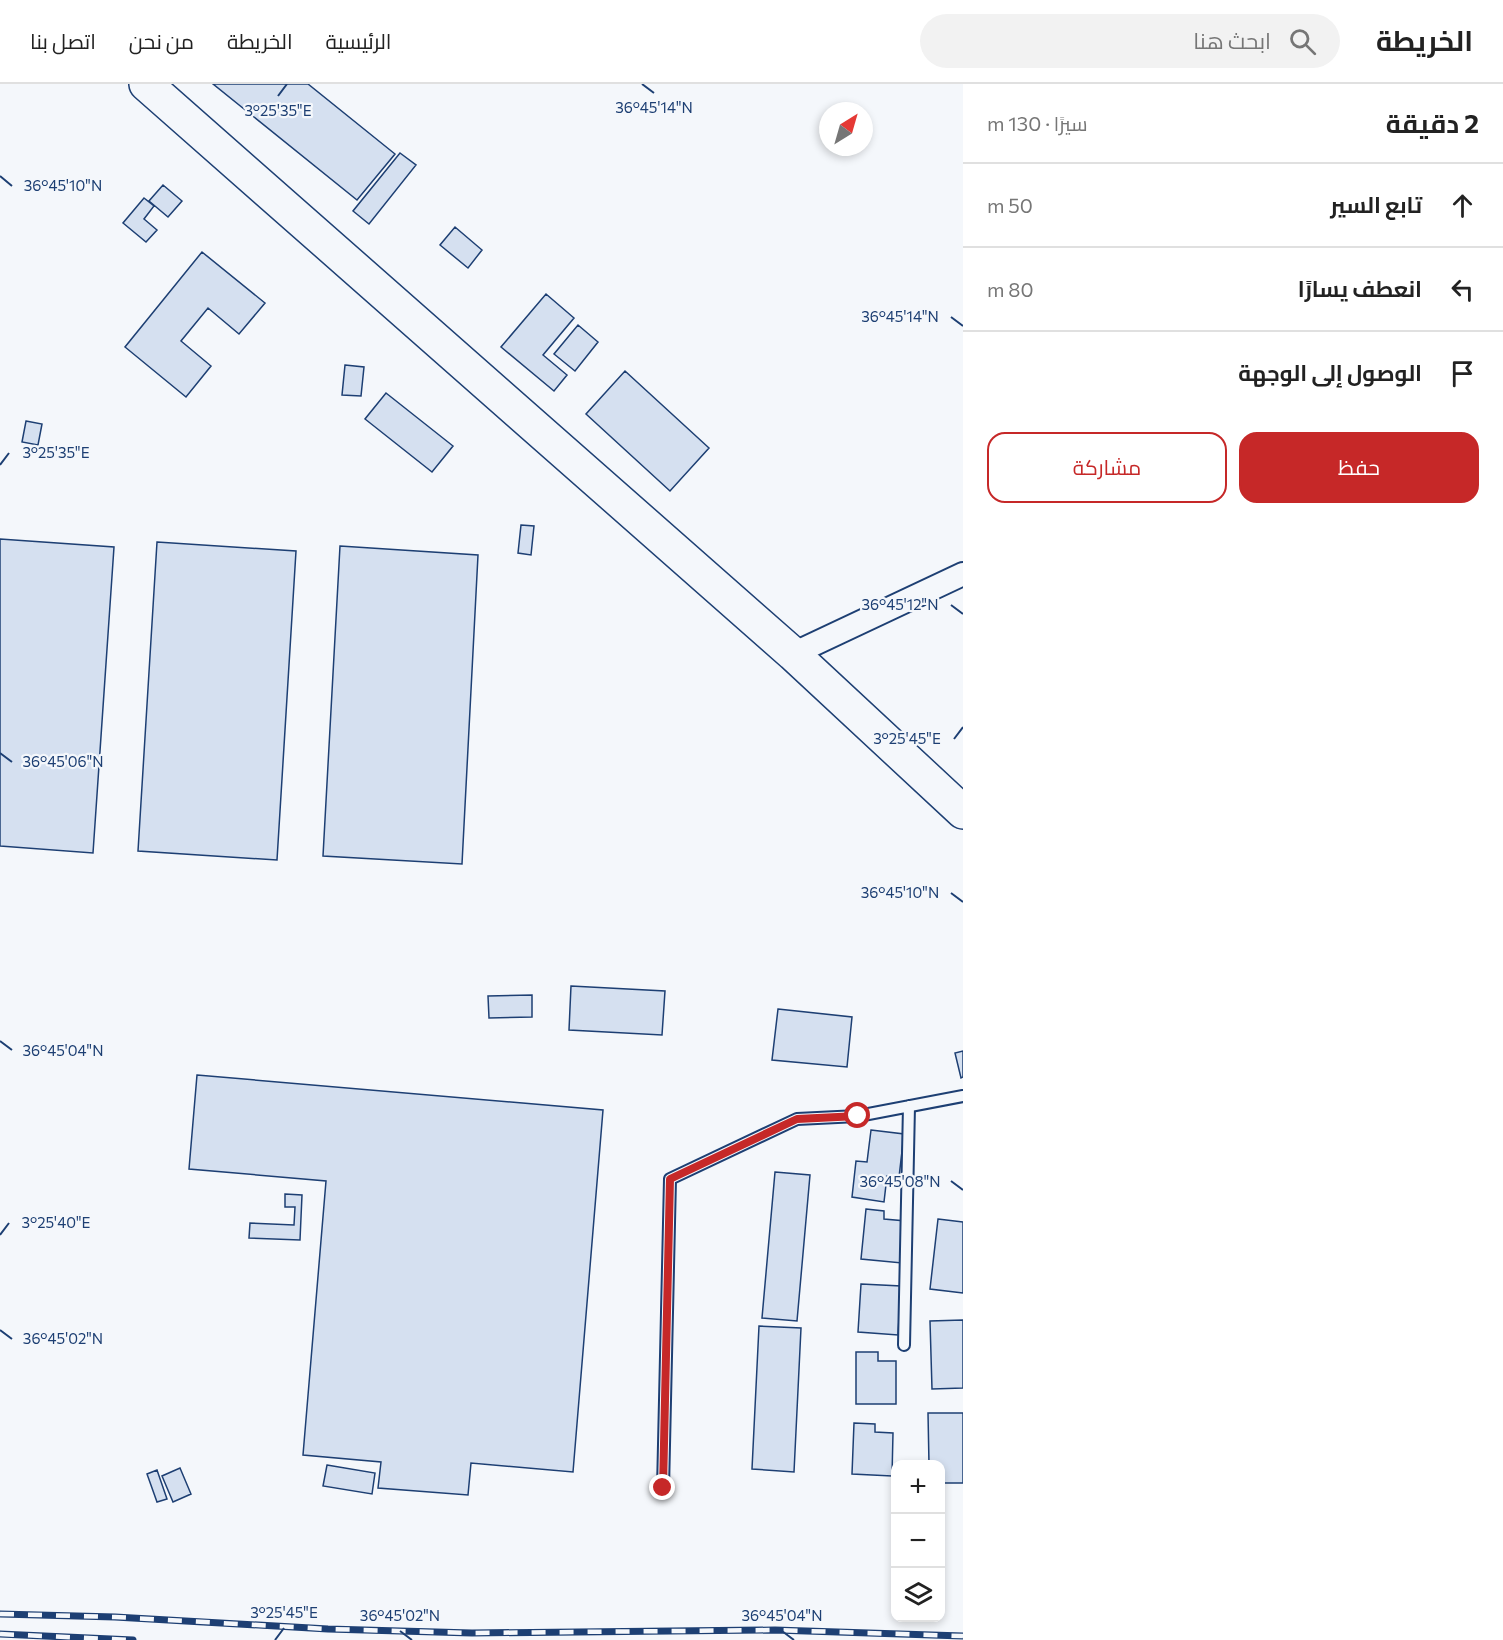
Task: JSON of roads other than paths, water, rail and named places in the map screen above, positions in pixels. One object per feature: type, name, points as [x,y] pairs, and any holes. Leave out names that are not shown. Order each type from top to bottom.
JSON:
[{"type":"main road","points":[[146,84],[793,654],[963,812]]},
{"type":"street","points":[[793,654],[963,574]]},
{"type":"lane","points":[[663,1488],[670,1179],[797,1119],[858,1116],[963,1096]]},
{"type":"lane","points":[[904,1345],[909,1107]]},
{"type":"railway","points":[[0,1614],[472,1633],[775,1630],[963,1636]]},
{"type":"railway","points":[[0,1634],[133,1640]]}]
